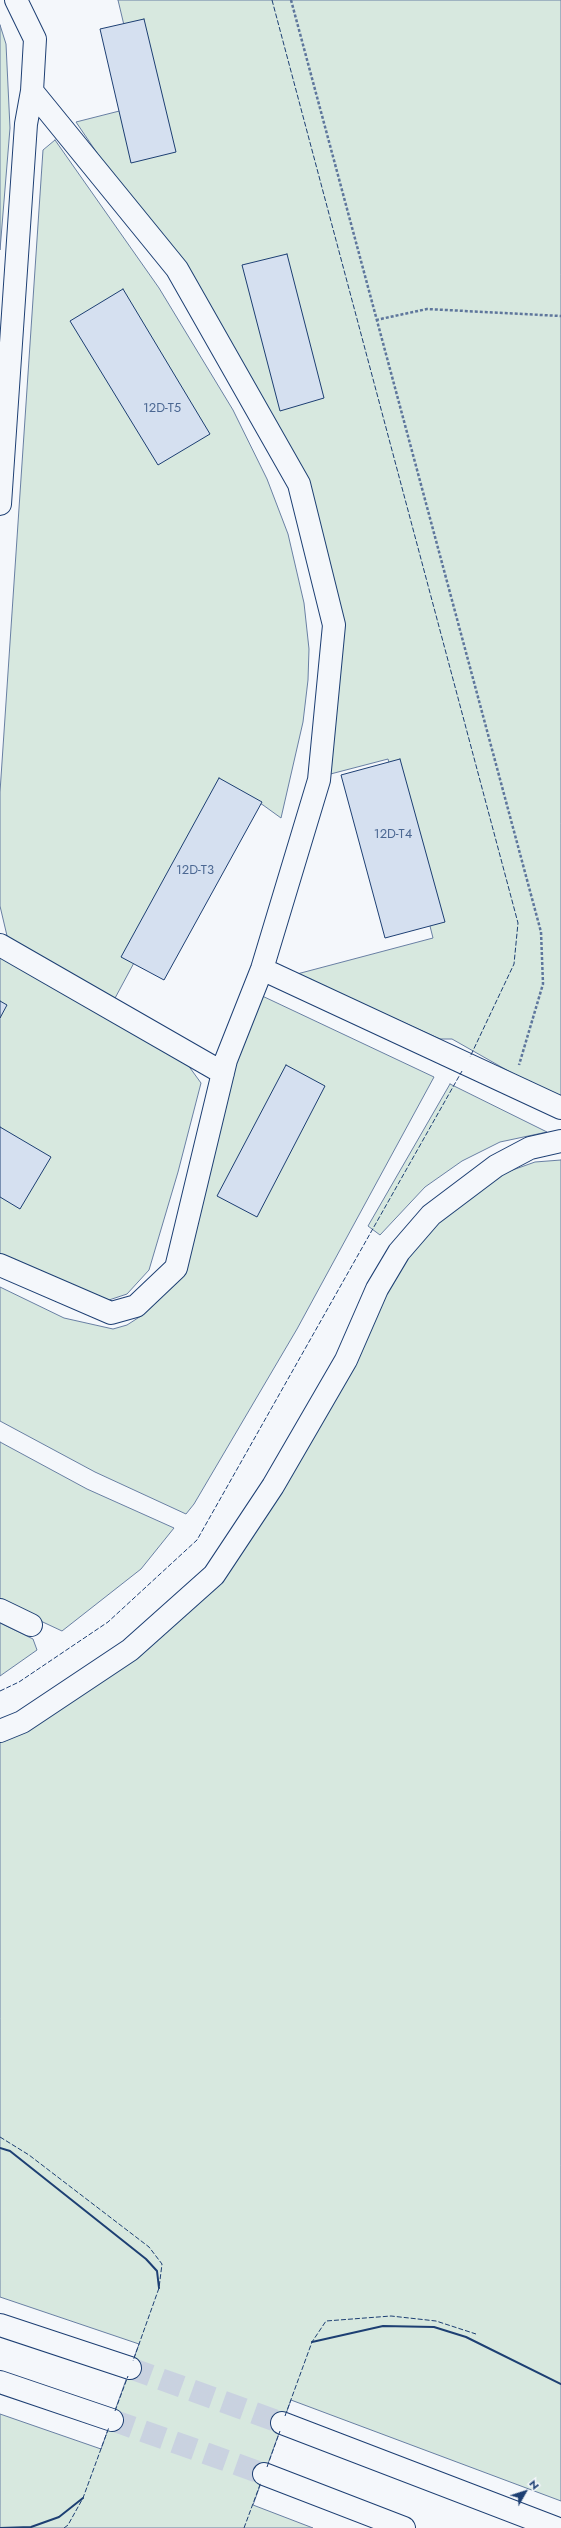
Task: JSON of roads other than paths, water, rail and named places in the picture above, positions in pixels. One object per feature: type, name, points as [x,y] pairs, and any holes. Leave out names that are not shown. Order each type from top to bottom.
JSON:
[{"type":"main road","points":[[0,504],[1,457],[26,124],[32,91],[35,39],[16,0]]},
{"type":"main road","points":[[0,1265],[111,1313],[136,1306],[176,1268],[223,1072],[262,969],[319,780],[334,625],[298,484],[177,269],[32,91]]},
{"type":"main road","points":[[0,944],[223,1072]]},
{"type":"main road","points":[[262,969],[561,1108]]},
{"type":"main road","points":[[0,1730],[22,1722],[130,1650],[214,1575],[273,1486],[346,1360],[377,1289],[399,1252],[431,1215],[496,1166],[530,1148],[561,1141]]},
{"type":"main road","points":[[0,1610],[31,1625]]},
{"type":"main road","points":[[0,2325],[130,2368]]},
{"type":"main road","points":[[0,2382],[112,2420]]},
{"type":"main road","points":[[282,2424],[556,2528]]},
{"type":"main road","points":[[264,2474],[404,2528]]},
{"type":"tunnel","points":[[130,2368],[282,2423]]},
{"type":"tunnel","points":[[112,2420],[264,2474]]}]
